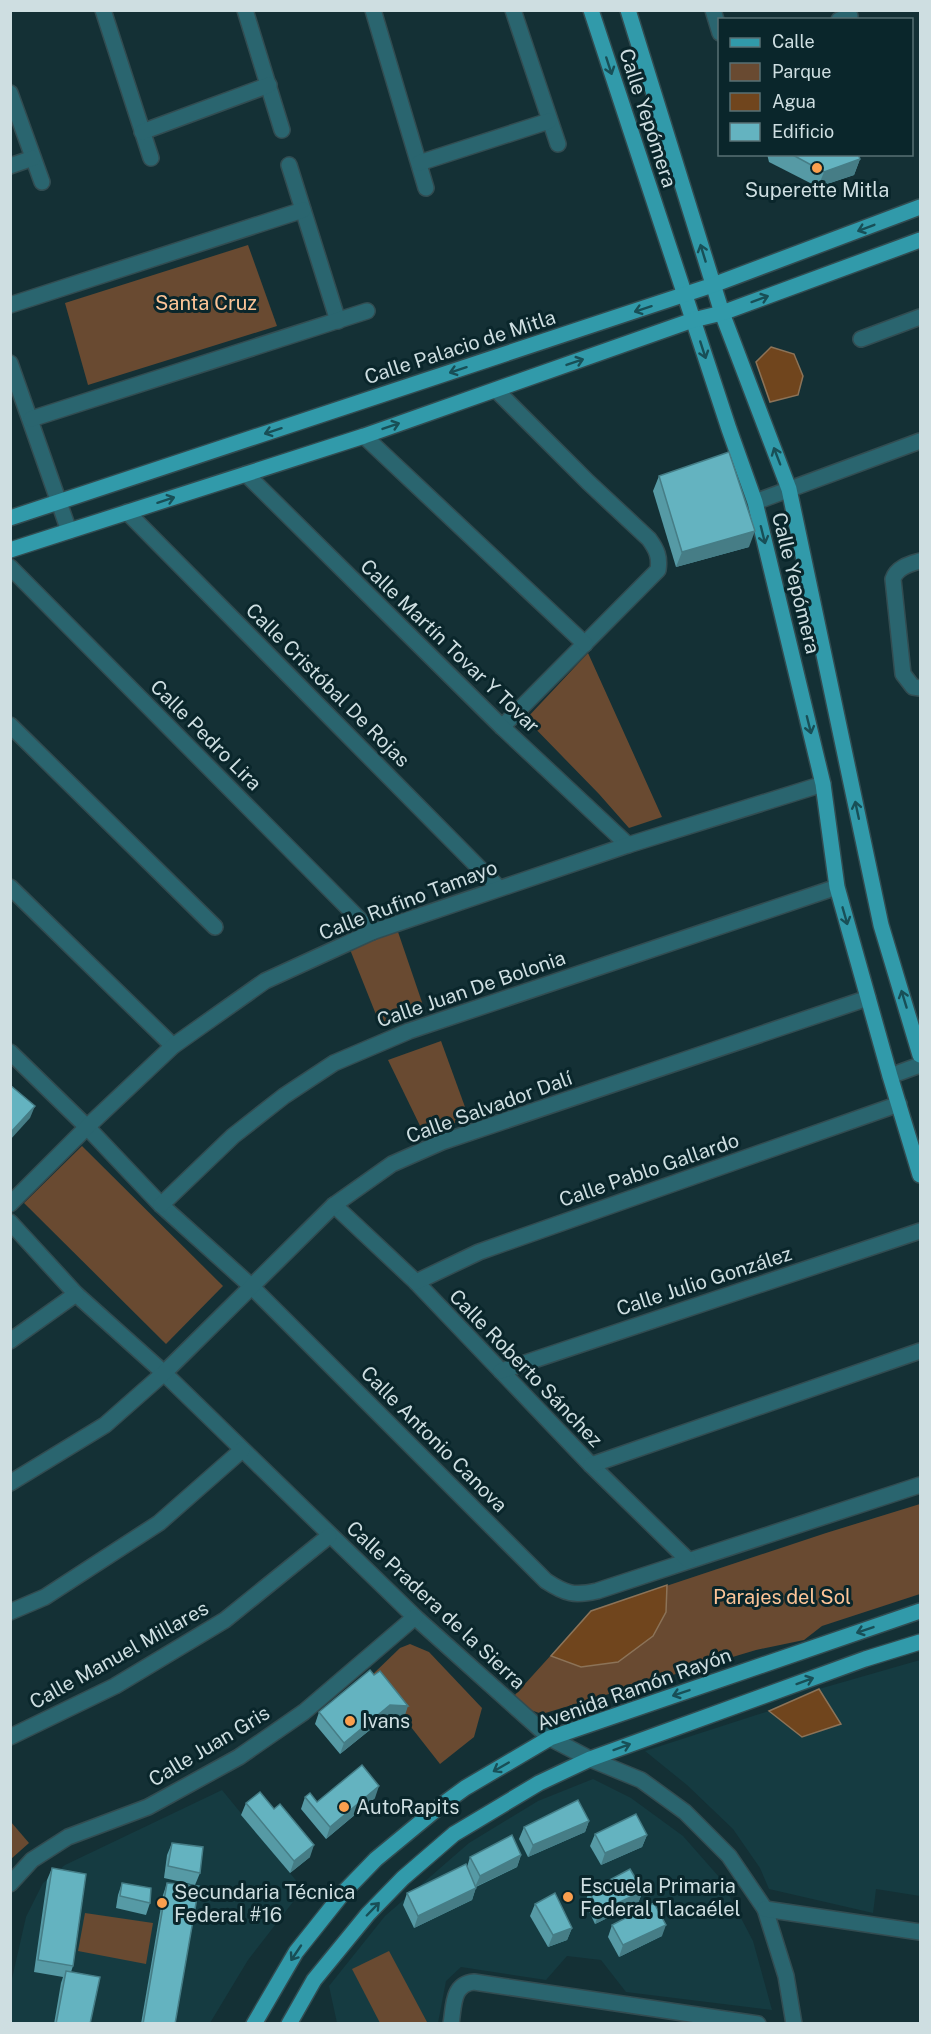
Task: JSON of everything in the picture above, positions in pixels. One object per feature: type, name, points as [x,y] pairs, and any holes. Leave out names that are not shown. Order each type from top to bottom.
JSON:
[{"type":"main road","name":"Calle Yepómera","points":[[591,10],[684,295],[755,502],[823,784],[837,887],[890,1077],[921,1175]]},
{"type":"main road","name":"Calle Yepómera","points":[[628,10],[722,313],[789,489],[881,925],[921,1055]]},
{"type":"main road","name":"Calle Palacio de Mitla","points":[[10,518],[684,295],[921,207]]},
{"type":"main road","points":[[10,550],[364,436],[693,320],[722,313],[921,240]]},
{"type":"main road","name":"Avenida Ramón Rayón","points":[[254,2024],[296,1953],[343,1893],[376,1859],[465,1788],[550,1738],[921,1611]]},
{"type":"main road","points":[[289,2024],[314,1980],[368,1914],[403,1878],[454,1834],[539,1783],[590,1759],[866,1659],[921,1642]]},
{"type":"street","points":[[103,10],[150,158]]},
{"type":"street","points":[[245,10],[282,130]]},
{"type":"street","points":[[373,10],[426,188]]},
{"type":"street","points":[[513,10],[558,144]]},
{"type":"street","points":[[712,10],[718,27]]},
{"type":"street","points":[[142,132],[269,85]]},
{"type":"street","points":[[10,93],[42,182]]},
{"type":"street","points":[[418,163],[549,121]]},
{"type":"street","points":[[10,166],[33,158]]},
{"type":"street","points":[[289,165],[338,321]]},
{"type":"street","points":[[10,304],[303,210]]},
{"type":"street","points":[[31,419],[367,311]]},
{"type":"street","points":[[861,339],[921,317]]},
{"type":"street","points":[[10,363],[69,531]]},
{"type":"street","points":[[496,390],[649,539],[657,550],[660,560],[658,570],[502,727]]},
{"type":"street","points":[[364,436],[585,644]]},
{"type":"street","points":[[755,502],[921,441]]},
{"type":"street","name":"Calle Martín Tovar Y Tovar","points":[[246,474],[502,727],[628,845]]},
{"type":"street","name":"Calle Cristóbal De Rojas","points":[[127,512],[499,888]]},
{"type":"street","points":[[921,561],[904,566],[894,575],[893,579],[903,674],[913,687],[921,688]]},
{"type":"street","name":"Calle Pedro Lira","points":[[10,567],[372,932]]},
{"type":"street","points":[[10,725],[215,927]]},
{"type":"street","name":"Calle Rufino Tamayo","points":[[10,1204],[173,1046],[265,981],[372,932],[628,845],[823,784]]},
{"type":"street","points":[[10,887],[173,1046]]},
{"type":"street","name":"Calle Juan De Bolonia","points":[[161,1205],[233,1136],[284,1096],[334,1063],[409,1031],[837,887]]},
{"type":"street","name":"Calle Salvador Dalí","points":[[10,1483],[105,1425],[164,1373],[334,1205],[392,1164],[442,1142],[868,998]]},
{"type":"street","name":"Calle Antonio Canova","points":[[10,1052],[87,1127],[161,1205],[251,1286],[546,1581],[558,1589],[570,1594],[582,1594],[921,1485]]},
{"type":"street","points":[[890,1077],[921,1065]]},
{"type":"street","name":"Calle Pablo Gallardo","points":[[416,1282],[479,1252],[899,1104]]},
{"type":"street","name":"Calle Roberto Sánchez","points":[[334,1205],[416,1282],[591,1466],[688,1560]]},
{"type":"street","name":"Calle Pradera de la Sierra","points":[[10,1222],[76,1294],[164,1373],[329,1536],[550,1738],[590,1759],[641,1780],[685,1812],[729,1856],[765,1909],[786,1976],[794,2024]]},
{"type":"street","name":"Calle Julio González","points":[[501,1371],[921,1231]]},
{"type":"street","points":[[10,1341],[76,1294]]},
{"type":"street","points":[[591,1466],[921,1351]]},
{"type":"street","points":[[10,1612],[45,1597],[159,1523],[242,1450]]},
{"type":"street","name":"Calle Manuel Millares","points":[[10,1737],[115,1686],[225,1620],[329,1536]]},
{"type":"street","name":"Calle Juan Gris","points":[[10,1884],[32,1860],[68,1837],[148,1807],[239,1757],[304,1712],[415,1617]]},
{"type":"street","points":[[765,1909],[921,1932]]},
{"type":"street","points":[[451,2024],[455,1994],[463,1985],[474,1982],[758,2024]]},
{"type":"shaded area","points":[[920,1660],[920,1896],[876,1889],[873,1913],[769,1889],[760,1868],[733,1829],[687,1785],[645,1751],[769,1711],[803,1737],[840,1724],[819,1689]]},
{"type":"shaded area","name":"Escuela Primaria Federal Tlacaélel","points":[[593,1779],[631,1798],[683,1836],[720,1878],[753,1941],[772,2010],[626,1992],[601,1960],[567,1956],[546,1980],[461,1967],[446,1981],[438,2023],[337,2023],[329,1986],[385,1916],[469,1843],[538,1801]]},
{"type":"shaded area","name":"Secundaria Técnica Federal #16","points":[[222,1790],[303,1889],[248,1960],[210,2023],[11,2024],[11,1983],[26,1917],[43,1883],[65,1865]]},
{"type":"green space","name":"Santa Cruz","points":[[248,245],[277,326],[88,385],[65,303]]},
{"type":"green space","points":[[588,653],[662,817],[629,828],[526,719]]},
{"type":"green space","points":[[397,929],[425,1011],[381,1027],[349,947]]},
{"type":"green space","points":[[441,1041],[469,1118],[424,1134],[388,1060]]},
{"type":"green space","points":[[82,1146],[223,1286],[166,1344],[24,1203]]},
{"type":"green space","name":"Parajes del Sol","points":[[920,1504],[920,1594],[822,1626],[804,1640],[756,1650],[542,1714],[522,1707],[514,1696],[591,1611]]},
{"type":"green space","points":[[410,1644],[429,1652],[482,1708],[474,1737],[440,1764],[371,1676],[400,1648]]},
{"type":"green space","points":[[11,1822],[29,1843],[10,1859]]},
{"type":"green space","points":[[85,1913],[153,1923],[146,1964],[78,1951]]},
{"type":"green space","points":[[389,1951],[427,2022],[380,2023],[352,1969]]},
{"type":"water","points":[[771,347],[794,354],[803,376],[798,395],[770,402],[756,362]]},
{"type":"water","points":[[667,1585],[666,1612],[653,1636],[618,1662],[581,1667],[551,1656],[591,1611]]},
{"type":"water","points":[[819,1689],[841,1724],[802,1737],[769,1711]]},
{"type":"building","points":[[795,156],[859,156],[860,159],[824,172]]},
{"type":"building","points":[[729,452],[755,531],[682,552],[659,476]]},
{"type":"building","points":[[10,1085],[35,1106],[10,1133]]},
{"type":"building","name":"Ivans","points":[[370,1670],[374,1675],[380,1671],[408,1706],[390,1705],[344,1743],[319,1712]]},
{"type":"building","name":"AutoRapits","points":[[362,1765],[379,1786],[330,1827],[305,1797],[310,1793],[317,1802]]},
{"type":"building","points":[[260,1792],[274,1809],[280,1804],[314,1845],[294,1861],[246,1803]]},
{"type":"building","points":[[578,1800],[589,1821],[533,1845],[524,1827]]},
{"type":"building","points":[[636,1814],[647,1835],[605,1853],[595,1834]]},
{"type":"building","points":[[512,1835],[521,1855],[480,1876],[470,1857]]},
{"type":"building","points":[[172,1843],[203,1847],[200,1873],[168,1866]]},
{"type":"building","points":[[466,1864],[476,1888],[418,1916],[407,1893]]},
{"type":"building","points":[[52,1868],[86,1874],[73,1966],[38,1960]]},
{"type":"building","points":[[630,1869],[643,1891],[599,1912],[589,1891]]},
{"type":"building","points":[[122,1883],[151,1888],[150,1903],[120,1896]]},
{"type":"building","points":[[167,1883],[199,1886],[175,2024],[143,2024]]},
{"type":"building","points":[[555,1893],[572,1928],[553,1935],[535,1904]]},
{"type":"building","points":[[654,1903],[666,1925],[623,1945],[612,1925]]},
{"type":"building","points":[[66,1971],[100,1977],[90,2024],[56,2024]]},
{"type":"place","name":"Superette Mitla","points":[[817,168]]},
{"type":"place","name":"Ivans","points":[[350,1721]]},
{"type":"place","name":"AutoRapits","points":[[344,1807]]},
{"type":"place","name":"Escuela Primaria Federal Tlacaélel","points":[[568,1897]]},
{"type":"place","name":"Secundaria Técnica Federal #16","points":[[162,1903]]}]
